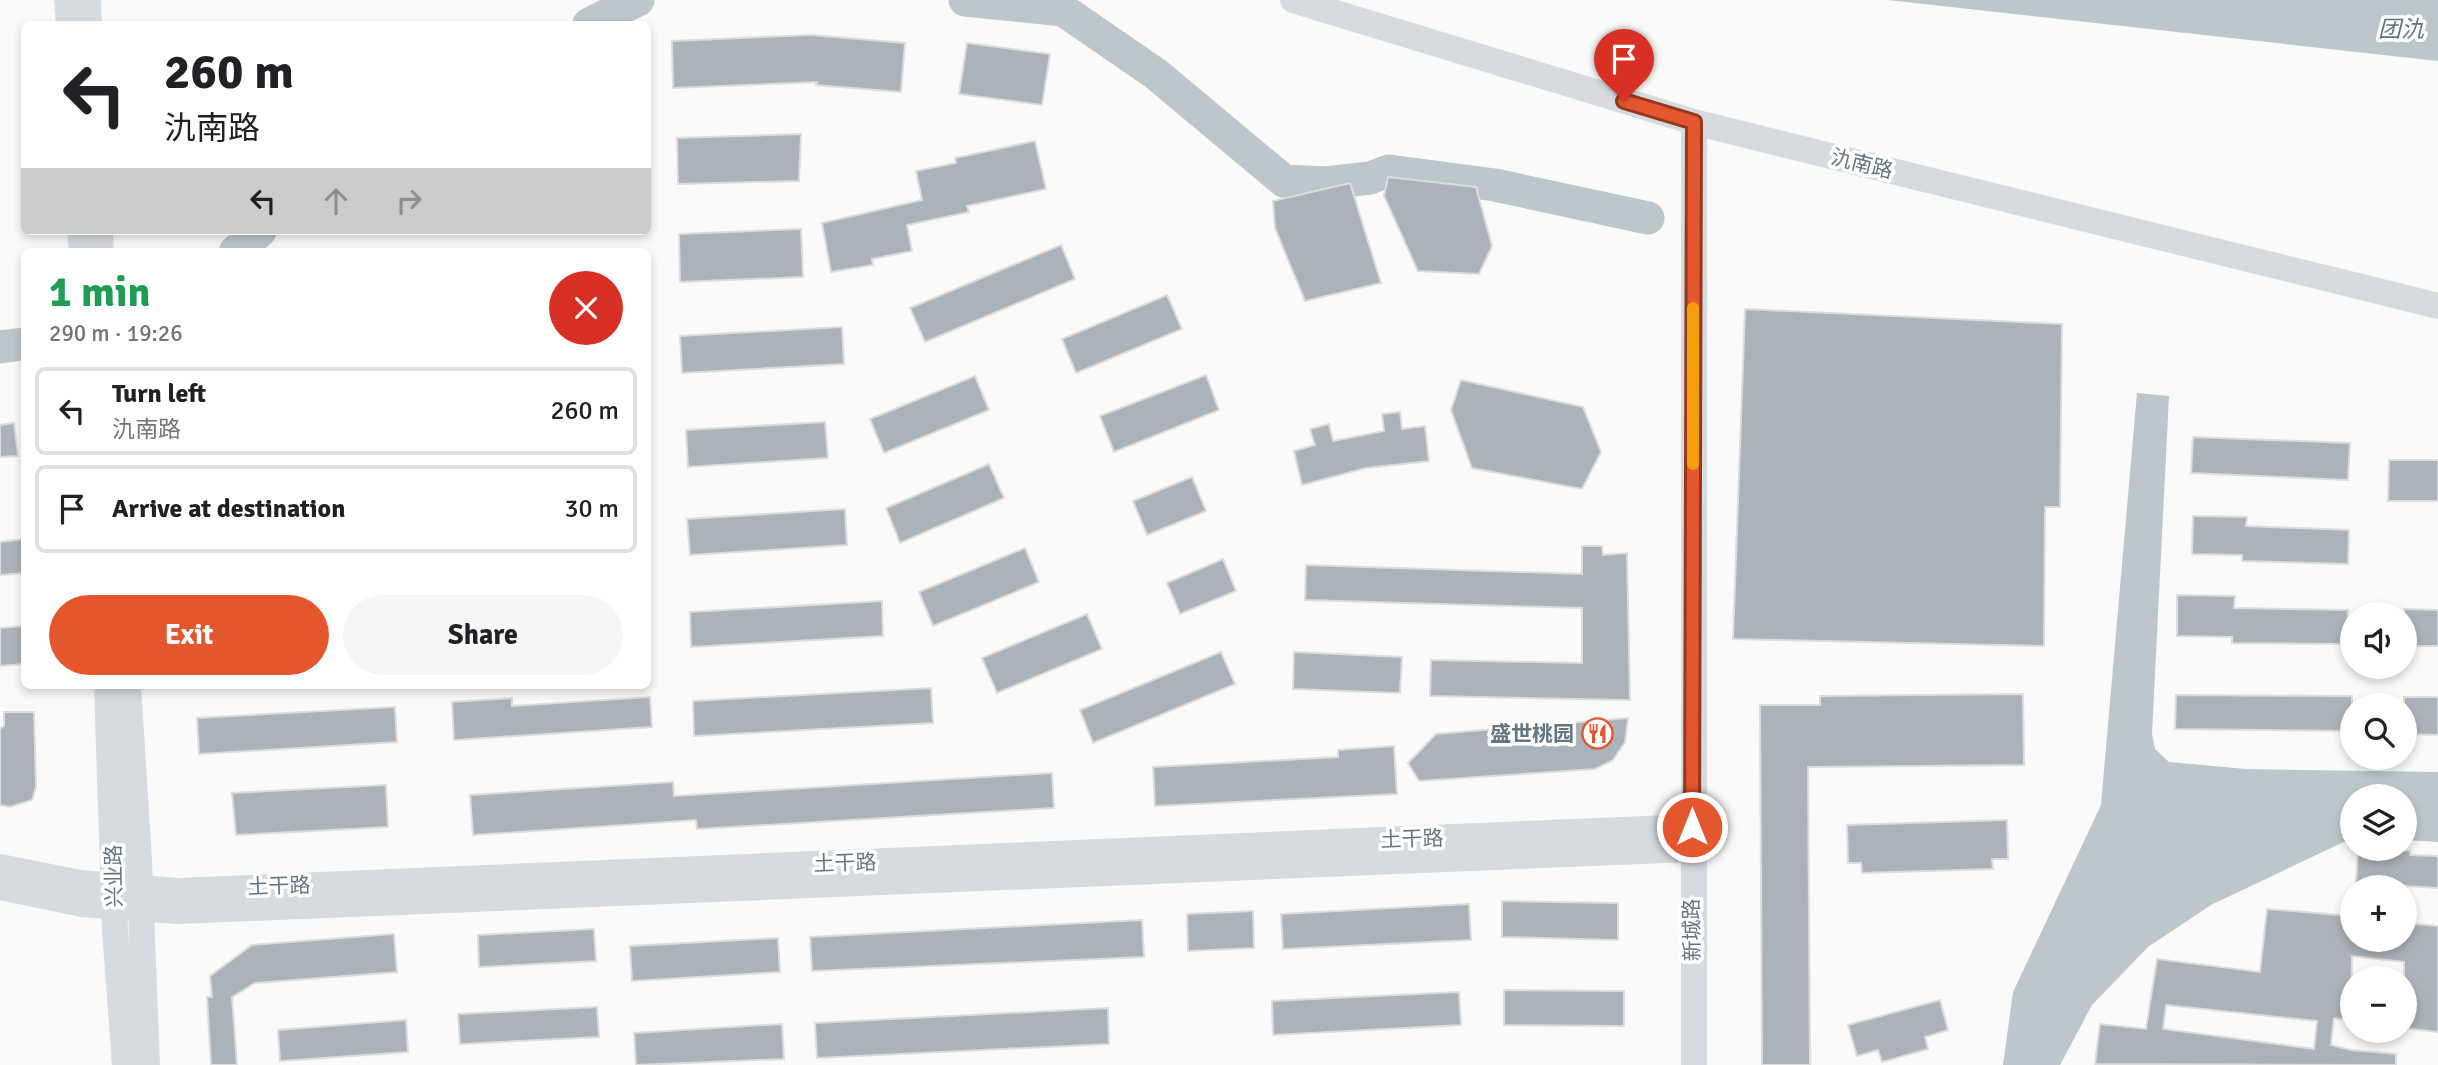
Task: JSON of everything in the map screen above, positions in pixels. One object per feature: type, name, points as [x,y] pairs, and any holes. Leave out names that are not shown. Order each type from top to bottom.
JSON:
[{"type":"street","points":[[68,0],[69,21]]},
{"type":"street","points":[[88,0],[89,21]]},
{"type":"street","name":"氿南路","points":[[1293,0],[1694,122],[2438,306]]},
{"type":"street","name":"新城路","points":[[1694,122],[1694,1065]]},
{"type":"street","name":"兴业路","points":[[107,689],[127,897],[147,1065]]},
{"type":"street","name":"兴业路","points":[[125,1065],[128,689]]},
{"type":"street","name":"土干路","points":[[0,887],[82,904],[177,891],[1692,838]]},
{"type":"street","name":"土干路","points":[[0,867],[127,897]]},
{"type":"water","name":"团氿","points":[[1888,0],[2438,0],[2438,61]]},
{"type":"water","points":[[2137,393],[2169,396],[2152,734],[2155,749],[2169,762],[2246,769],[2438,772],[2438,842],[2417,841],[2417,784],[2340,784],[2340,844],[2211,905],[2148,947],[2092,1005],[2060,1065],[2003,1065],[2013,992],[2101,805]]},
{"type":"building","points":[[811,35],[905,43],[901,92],[816,85],[817,82],[673,88],[672,41]]},
{"type":"building","points":[[967,43],[1050,54],[1042,105],[959,94]]},
{"type":"building","points":[[801,134],[799,181],[678,184],[677,138]]},
{"type":"building","points":[[1035,141],[1046,189],[967,206],[969,212],[907,225],[912,251],[872,259],[873,265],[831,272],[822,223],[922,200],[916,171],[956,163],[955,158]]},
{"type":"building","points":[[1388,177],[1476,187],[1492,246],[1479,274],[1418,271],[1384,196]]},
{"type":"building","points":[[1350,183],[1381,283],[1305,301],[1275,228],[1273,201]]},
{"type":"building","points":[[801,229],[803,277],[680,282],[679,234]]},
{"type":"building","points":[[1061,245],[1075,279],[925,342],[910,308]]},
{"type":"building","points":[[1167,295],[1182,329],[1076,373],[1062,339]]},
{"type":"building","points":[[1745,309],[2062,324],[2060,507],[2045,507],[2044,646],[1733,639]]},
{"type":"building","points":[[842,327],[844,364],[682,373],[680,336]]},
{"type":"building","points":[[1206,375],[1219,410],[1114,452],[1100,416]]},
{"type":"building","points":[[975,376],[989,410],[884,453],[870,419]]},
{"type":"building","points":[[1461,380],[1583,407],[1601,452],[1582,489],[1472,468],[1451,410]]},
{"type":"building","points":[[1400,412],[1402,429],[1425,426],[1429,461],[1366,468],[1302,485],[1294,451],[1315,445],[1310,429],[1329,424],[1333,441],[1384,431],[1382,414]]},
{"type":"building","points":[[825,422],[828,458],[688,467],[686,430]]},
{"type":"building","points":[[14,423],[18,456],[0,457],[0,425]]},
{"type":"building","points":[[2193,437],[2350,443],[2348,480],[2191,473]]},
{"type":"building","points":[[2389,460],[2438,460],[2438,501],[2388,501]]},
{"type":"building","points":[[989,464],[1004,498],[900,543],[886,508]]},
{"type":"building","points":[[1192,477],[1206,511],[1147,535],[1133,501]]},
{"type":"building","points":[[845,509],[847,545],[690,555],[687,519]]},
{"type":"building","points":[[2193,516],[2247,517],[2246,526],[2349,530],[2348,564],[2242,561],[2242,555],[2192,554]]},
{"type":"building","points":[[21,539],[21,573],[0,575],[0,542]]},
{"type":"building","points":[[1582,546],[1602,546],[1603,555],[1627,553],[1630,700],[1430,696],[1431,660],[1582,663],[1582,608],[1305,600],[1306,565],[1582,574]]},
{"type":"building","points":[[1025,548],[1039,582],[933,626],[919,592]]},
{"type":"building","points":[[1223,559],[1236,591],[1180,614],[1167,583]]},
{"type":"building","points":[[2177,595],[2235,596],[2234,608],[2340,610],[2340,644],[2232,643],[2232,637],[2177,636]]},
{"type":"building","points":[[882,601],[883,636],[691,647],[690,612]]},
{"type":"building","points":[[2417,609],[2438,610],[2438,646],[2417,646]]},
{"type":"building","points":[[1087,614],[1102,649],[997,693],[982,658]]},
{"type":"building","points":[[21,626],[21,664],[0,666],[0,628]]},
{"type":"building","points":[[1221,652],[1235,684],[1093,743],[1080,710]]},
{"type":"building","points":[[1294,652],[1402,657],[1400,693],[1293,689]]},
{"type":"building","points":[[931,688],[933,723],[694,736],[693,701]]},
{"type":"building","points":[[2023,694],[2024,765],[1808,767],[1810,1065],[1762,1065],[1760,705],[1820,705],[1820,696]]},
{"type":"building","points":[[2176,695],[2340,696],[2340,731],[2175,729]]},
{"type":"building","points":[[650,697],[652,727],[454,740],[452,702],[512,698],[512,706]]},
{"type":"building","points":[[2417,697],[2438,697],[2438,735],[2417,734]]},
{"type":"building","points":[[395,707],[397,742],[199,754],[197,718]]},
{"type":"building","points":[[4,712],[34,712],[36,787],[32,800],[10,807],[0,805],[0,729],[4,726]]},
{"type":"building","points":[[1628,718],[1625,742],[1613,760],[1595,769],[1419,781],[1408,763],[1436,734]]},
{"type":"building","points":[[1394,746],[1397,794],[1155,806],[1153,767],[1338,757],[1338,750]]},
{"type":"building","points":[[1052,773],[1054,808],[697,829],[696,820],[473,835],[470,795],[673,782],[674,796]]},
{"type":"building","points":[[386,785],[388,827],[236,835],[232,793]]},
{"type":"building","points":[[2007,820],[2008,859],[1992,859],[1993,869],[1862,873],[1861,863],[1848,863],[1847,825]]},
{"type":"building","points":[[2417,855],[2438,856],[2438,888],[2417,887],[2417,875],[2356,875],[2357,861],[2417,861]]},
{"type":"building","points":[[1502,901],[1618,903],[1618,940],[1502,937]]},
{"type":"building","points":[[1469,904],[1471,940],[1283,949],[1281,914]]},
{"type":"building","points":[[2267,909],[2340,915],[2340,952],[2417,952],[2417,924],[2438,926],[2438,1032],[2417,1030],[2417,966],[2352,956],[2352,966],[2340,966],[2340,1019],[2334,1018],[2331,1045],[2351,1050],[2396,1054],[2396,1065],[2095,1064],[2100,1024],[2146,1029],[2157,959],[2260,972]],"holes":[[[2166,1005],[2317,1021],[2314,1049],[2163,1029]]]},
{"type":"building","points":[[1253,911],[1254,948],[1188,951],[1187,914]]},
{"type":"building","points":[[1142,920],[1144,957],[812,971],[810,937]]},
{"type":"building","points":[[594,929],[596,961],[479,967],[478,935]]},
{"type":"building","points":[[394,934],[397,972],[255,983],[232,997],[237,1065],[211,1065],[207,997],[212,997],[210,976],[252,945]]},
{"type":"building","points":[[778,938],[780,972],[632,981],[630,946]]},
{"type":"building","points":[[1504,990],[1624,991],[1624,1026],[1504,1025]]},
{"type":"building","points":[[1459,992],[1461,1025],[1273,1035],[1272,1001]]},
{"type":"building","points":[[1940,1000],[1948,1030],[1925,1037],[1928,1049],[1882,1062],[1878,1050],[1857,1056],[1848,1025]]},
{"type":"building","points":[[597,1007],[599,1037],[460,1044],[458,1014]]},
{"type":"building","points":[[1108,1008],[1109,1044],[817,1058],[815,1023]]},
{"type":"building","points":[[406,1020],[408,1052],[280,1061],[278,1030]]},
{"type":"building","points":[[782,1024],[784,1059],[636,1065],[634,1033]]},
{"type":"waterway","points":[[595,21],[638,0]]},
{"type":"waterway","points":[[965,0],[1063,10],[1156,74],[1284,181],[1325,183],[1370,178],[1389,171],[1495,185],[1648,218]]},
{"type":"waterway","points":[[240,248],[255,235]]},
{"type":"waterway","points":[[0,347],[21,344]]},
{"type":"slow traffic","points":[[1693,308],[1693,464]]},
{"type":"place","name":"盛世桃园","points":[[1597,734]]},
{"type":"route","points":[[1624,101],[1694,122],[1692,827]]}]
